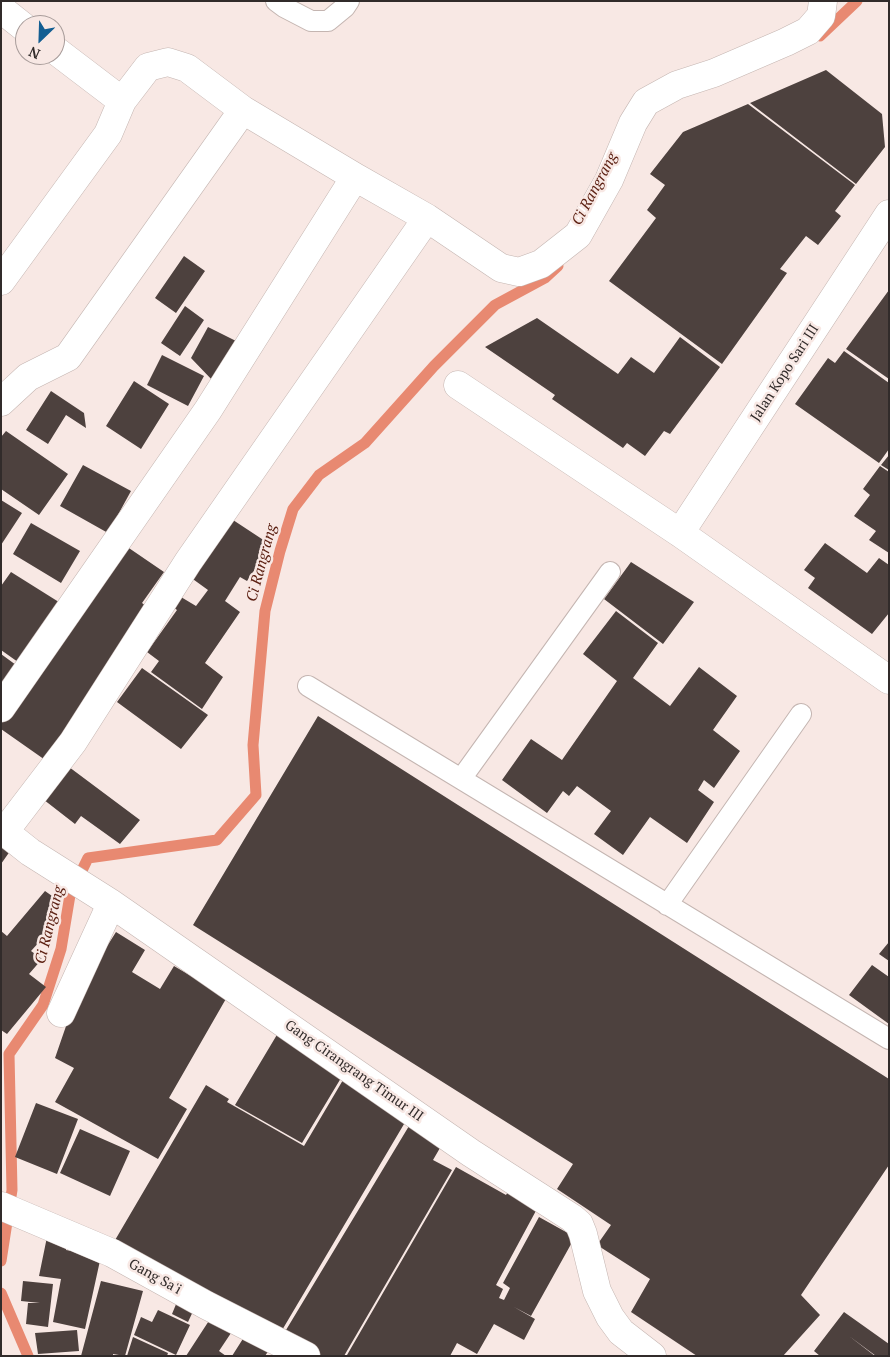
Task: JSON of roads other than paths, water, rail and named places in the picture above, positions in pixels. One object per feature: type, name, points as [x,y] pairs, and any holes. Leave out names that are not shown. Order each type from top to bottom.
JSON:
[{"type":"street","points":[[1,281],[108,134],[122,101],[148,67],[168,62],[187,68],[243,110],[427,218],[501,268],[519,272],[541,264],[578,235],[609,180],[633,123],[646,102],[677,85],[714,72],[808,31],[821,16],[823,1]]},
{"type":"street","points":[[1,9],[15,20]]},
{"type":"street","points":[[65,58],[122,101]]},
{"type":"street","points":[[1,402],[28,377],[68,357],[243,110]]},
{"type":"street","points":[[1,708],[208,410],[355,177]]},
{"type":"street","name":"Jalan Kopo Sari III","points":[[680,533],[889,214]]},
{"type":"street","points":[[3,830],[73,742],[188,562],[427,218]]},
{"type":"street","points":[[458,385],[680,533],[889,680]]},
{"type":"street","name":"Gang Cirangrang Timur III","points":[[3,830],[30,852],[110,903],[471,1153],[572,1218],[579,1224],[583,1234],[597,1291],[610,1317],[621,1332],[652,1356]]},
{"type":"street","points":[[61,1013],[110,903]]},
{"type":"street","name":"Gang Sa'i","points":[[11,1210],[112,1253],[212,1308],[306,1356]]},
{"type":"lane","points":[[276,1],[284,8],[311,21],[328,21],[345,7],[349,1]]},
{"type":"lane","points":[[461,779],[610,572]]},
{"type":"lane","points":[[308,686],[889,1039]]},
{"type":"lane","points":[[667,905],[801,714]]},
{"type":"waterway","name":"Ci Rangrang","points":[[820,36],[857,1]]},
{"type":"waterway","name":"Ci Rangrang","points":[[1,1261],[12,1190],[9,1054],[43,1005],[61,949],[70,895],[88,858],[217,840],[256,795],[253,745],[265,611],[293,509],[319,475],[365,443],[434,366],[495,305],[545,278],[558,266]]},
{"type":"waterway","name":"Ci Rangrang","points":[[1,1293],[28,1356]]}]
